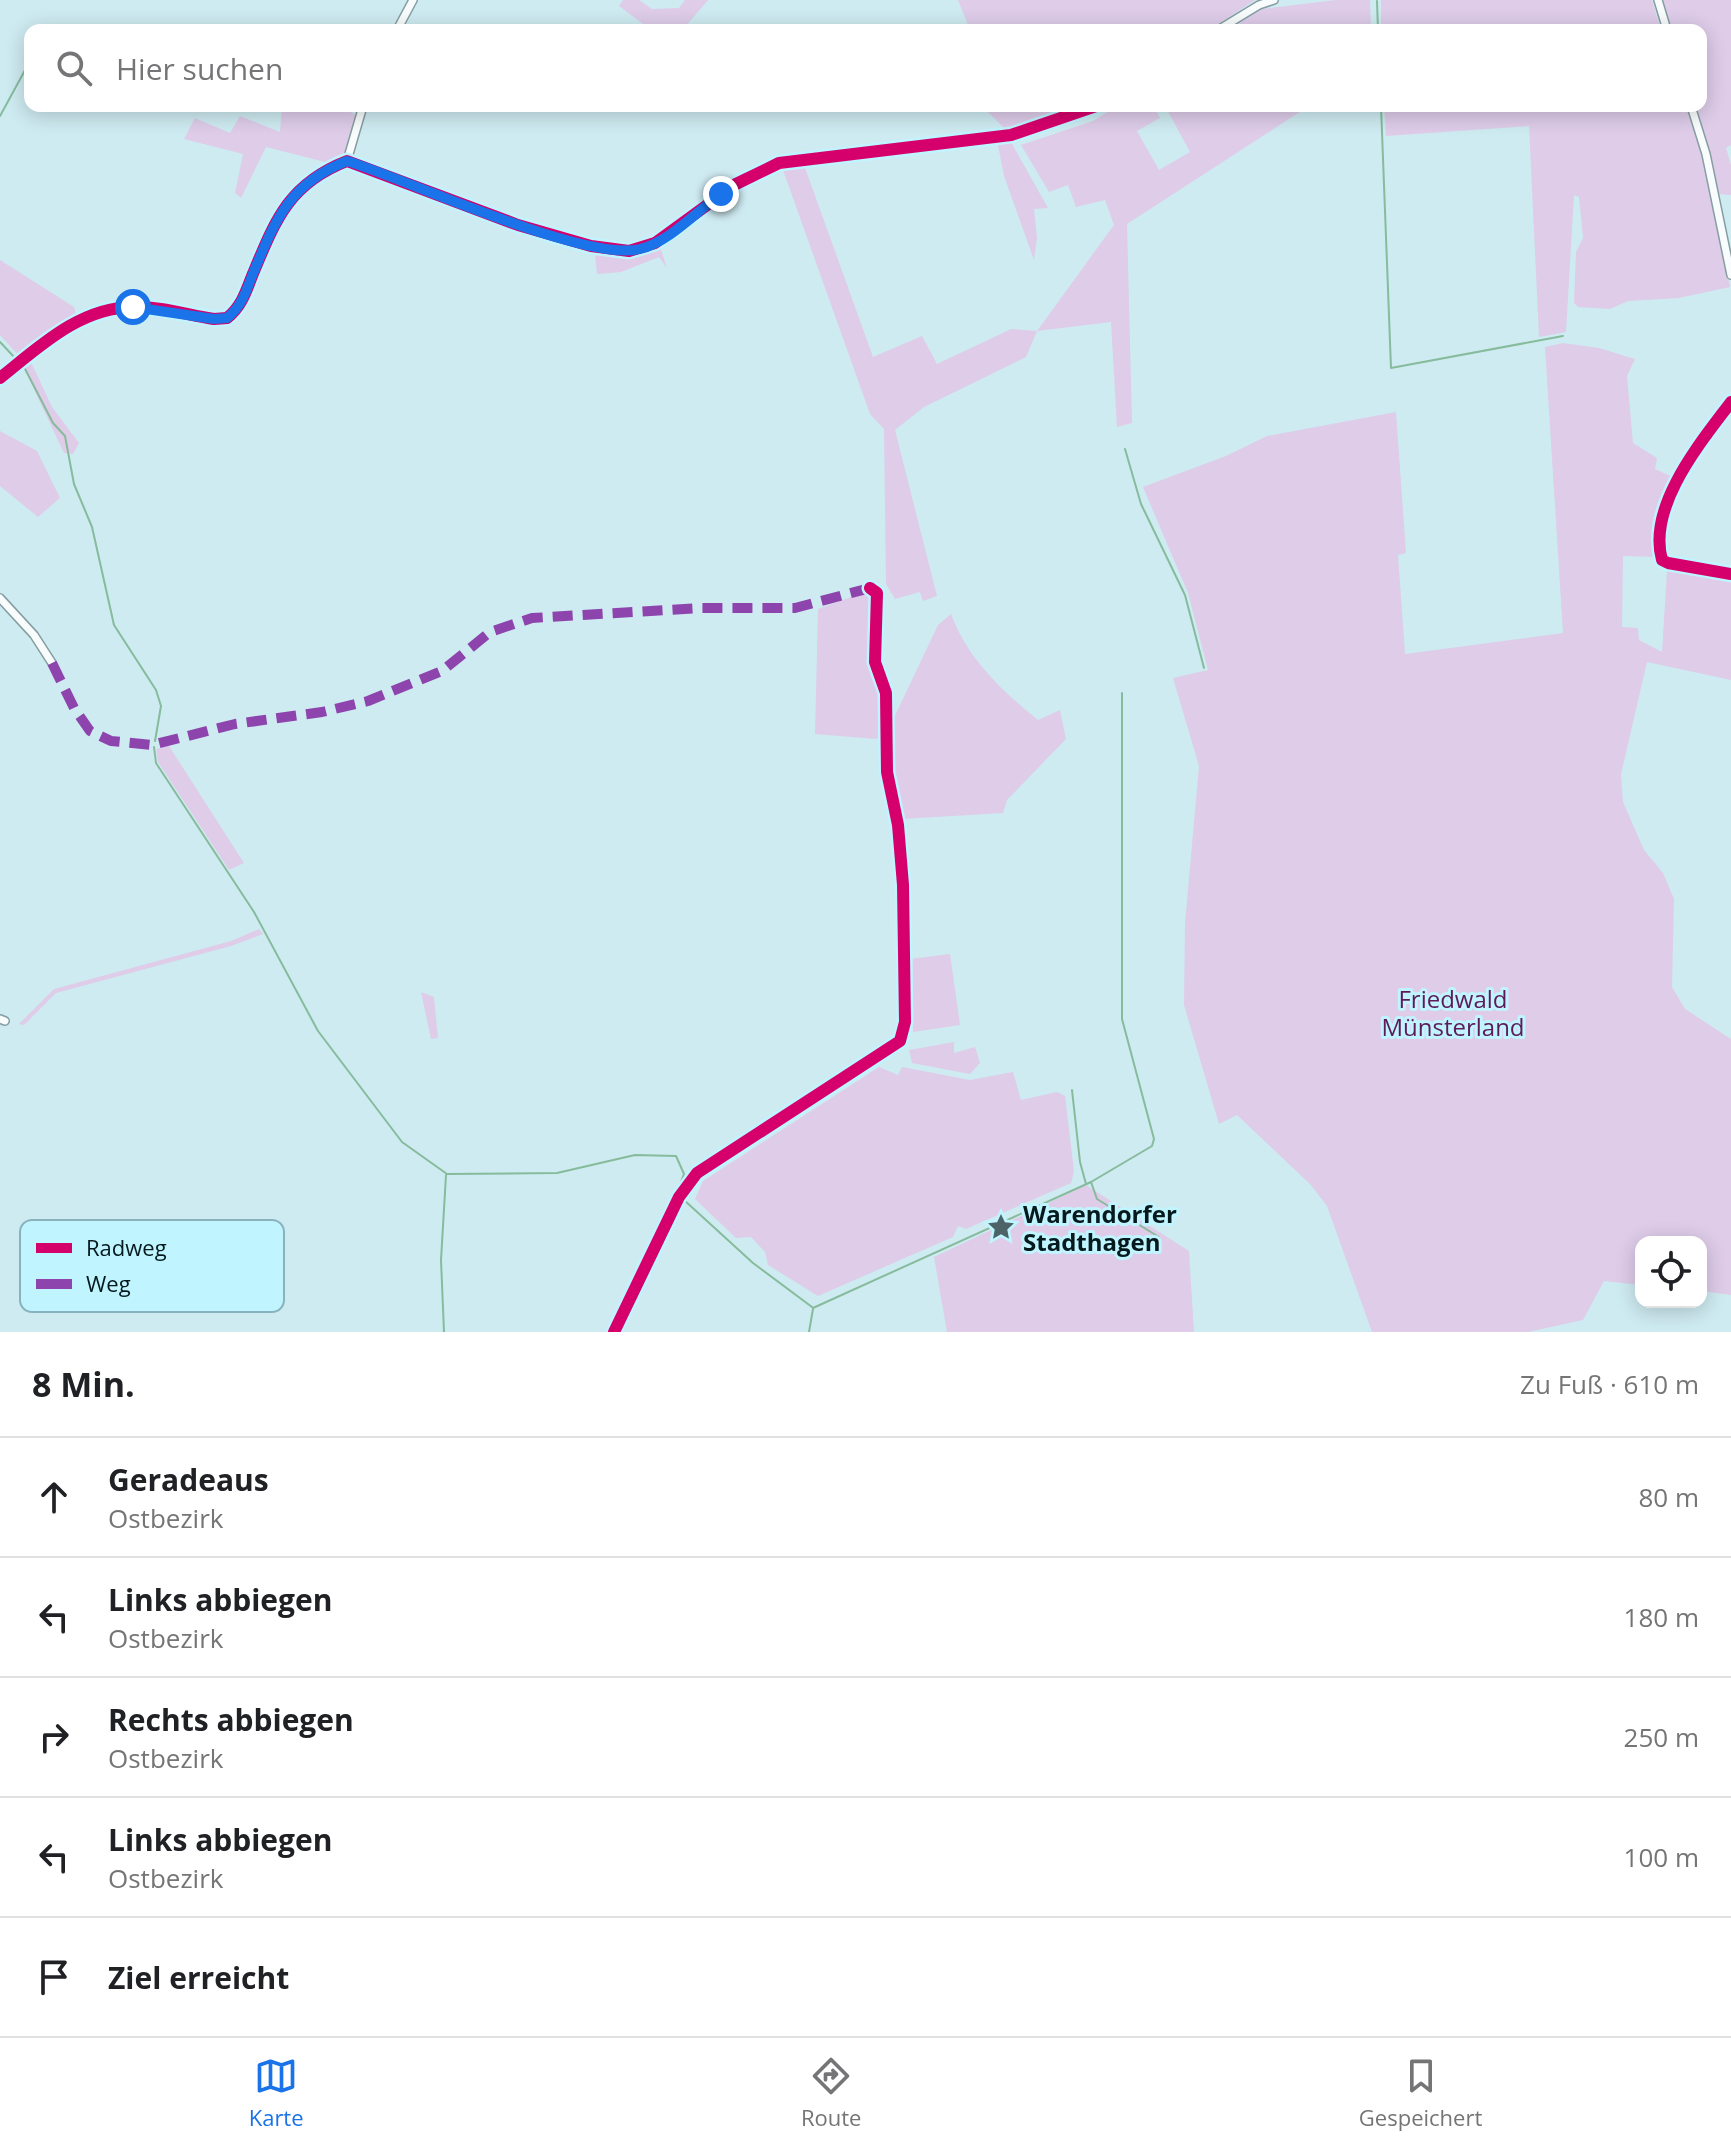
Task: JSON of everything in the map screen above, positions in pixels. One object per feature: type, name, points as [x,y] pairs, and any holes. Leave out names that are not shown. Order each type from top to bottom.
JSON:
[{"type":"street","points":[[400,24],[413,0]]},
{"type":"street","points":[[1228,24],[1259,5],[1274,0]]},
{"type":"street","points":[[1658,0],[1665,24]]},
{"type":"street","points":[[347,161],[361,112]]},
{"type":"street","points":[[0,378],[64,329],[99,313],[133,307],[214,319],[227,318],[242,301],[277,220],[290,199],[314,175],[347,161],[518,225],[591,246],[629,251],[655,243],[729,189],[779,163],[1011,135],[1078,112]]},
{"type":"street","points":[[1693,112],[1706,154],[1731,275]]},
{"type":"street","points":[[1731,402],[1683,466],[1667,511],[1659,550],[1662,560],[1668,563],[1731,574]]},
{"type":"street","points":[[614,1332],[679,1197],[697,1173],[900,1041],[905,1022],[903,885],[898,825],[887,772],[886,693],[875,662],[877,593],[870,588]]},
{"type":"street","points":[[0,598],[34,635],[52,663]]},
{"type":"green space","points":[[623,0],[639,0],[652,9],[679,8],[685,0],[708,0],[688,24],[643,24],[619,6]]},
{"type":"green space","points":[[958,0],[1255,0],[1218,24],[968,24]]},
{"type":"green space","points":[[1336,0],[1370,0],[1371,24],[1238,24],[1261,9]]},
{"type":"green space","points":[[1381,0],[1652,0],[1659,24],[1381,24]]},
{"type":"green space","points":[[1661,0],[1731,0],[1731,145],[1726,148],[1731,165],[1731,195],[1718,194],[1696,112],[1707,112],[1707,24],[1668,24]]},
{"type":"green space","points":[[282,112],[351,112],[357,116],[344,158],[329,163],[266,147],[241,198],[235,193],[243,154],[184,139],[195,118],[230,133],[240,116],[280,132]]},
{"type":"green space","points":[[988,112],[1066,112],[1007,131]]},
{"type":"green space","points":[[1107,112],[1157,112],[1160,118],[1137,131],[1159,170],[1190,152],[1168,112],[1300,112],[1127,224],[1132,423],[1117,427],[1111,322],[1037,331],[1114,225],[1105,200],[1076,207],[1068,185],[1049,192],[1021,145],[1093,121]]},
{"type":"green space","points":[[1384,112],[1688,112],[1701,152],[1730,287],[1679,298],[1628,301],[1610,309],[1578,307],[1574,303],[1576,252],[1583,238],[1579,197],[1574,195],[1566,332],[1539,337],[1529,126],[1386,136]]},
{"type":"green space","points":[[1011,142],[1048,208],[1034,209],[1037,238],[1034,260],[1004,176],[998,145]]},
{"type":"green space","points":[[804,165],[873,357],[922,336],[937,364],[1011,329],[1037,331],[1026,357],[924,407],[895,430],[937,596],[923,601],[920,592],[895,599],[886,584],[884,429],[870,414],[783,170]]},
{"type":"green space","points":[[660,247],[667,268],[659,257],[621,272],[597,274],[595,254],[629,258]]},
{"type":"green space","points":[[0,260],[74,307],[77,318],[20,357],[0,335]]},
{"type":"green space","name":"Friedwald Münsterland","points":[[1563,343],[1599,348],[1635,359],[1627,376],[1633,443],[1657,458],[1655,469],[1675,478],[1658,530],[1657,557],[1623,556],[1622,627],[1638,628],[1639,640],[1662,652],[1667,571],[1731,579],[1731,680],[1647,662],[1621,774],[1623,802],[1644,850],[1663,873],[1674,899],[1672,987],[1685,1009],[1731,1039],[1731,1295],[1707,1292],[1707,1236],[1635,1236],[1635,1284],[1604,1281],[1583,1320],[1528,1332],[1372,1332],[1327,1206],[1310,1184],[1237,1115],[1219,1124],[1184,1005],[1185,923],[1199,766],[1173,678],[1208,670],[1188,593],[1143,487],[1226,456],[1267,436],[1396,412],[1406,553],[1398,555],[1405,654],[1563,633],[1545,347]]},
{"type":"green space","points":[[30,360],[52,407],[79,443],[73,454],[64,453],[23,366]]},
{"type":"green space","points":[[0,431],[37,451],[60,498],[38,517],[0,486]]},
{"type":"green space","points":[[865,592],[875,596],[872,662],[874,681],[883,696],[881,736],[876,739],[815,734],[818,609]]},
{"type":"green space","points":[[951,614],[976,659],[1012,698],[1038,720],[1060,710],[1066,739],[1007,800],[1003,813],[902,819],[891,773],[891,724],[938,625]]},
{"type":"green space","points":[[169,746],[244,863],[229,870],[158,762],[156,749]]},
{"type":"green space","points":[[259,929],[263,934],[231,946],[56,993],[24,1025],[19,1024],[54,989],[231,941]]},
{"type":"green space","points":[[950,954],[960,1025],[913,1032],[910,959]]},
{"type":"green space","points":[[421,992],[434,997],[438,1038],[431,1039]]},
{"type":"green space","points":[[954,1042],[954,1053],[975,1047],[980,1063],[970,1074],[912,1063],[909,1050]]},
{"type":"green space","points":[[879,1067],[898,1075],[902,1067],[970,1080],[1013,1072],[1021,1100],[1057,1092],[1065,1096],[1074,1171],[1071,1183],[966,1229],[958,1226],[953,1237],[818,1296],[768,1265],[765,1252],[751,1237],[736,1238],[695,1199],[703,1181]]},
{"type":"green space","points":[[1086,1185],[1189,1251],[1194,1332],[947,1332],[934,1257]]},
{"type":"waterway","points":[[1377,1],[1378,24]]},
{"type":"waterway","points":[[0,116],[24,72]]},
{"type":"waterway","points":[[1381,112],[1391,368],[1563,336]]},
{"type":"waterway","points":[[0,342],[16,359]]},
{"type":"waterway","points":[[23,365],[53,423],[65,436],[74,484],[92,527],[114,625],[156,690],[161,706],[155,741]]},
{"type":"waterway","points":[[1125,449],[1141,504],[1185,595],[1204,668]]},
{"type":"waterway","points":[[813,1308],[1091,1182],[1152,1146],[1154,1139],[1122,1019],[1122,693]]},
{"type":"waterway","points":[[154,747],[156,763],[254,912],[318,1031],[402,1142],[447,1174],[557,1173],[635,1155],[676,1156],[684,1174],[678,1190]]},
{"type":"waterway","points":[[1072,1090],[1080,1162],[1086,1184]]},
{"type":"waterway","points":[[444,1332],[441,1260],[446,1175]]},
{"type":"waterway","points":[[1091,1182],[1097,1199],[1159,1237]]},
{"type":"waterway","points":[[684,1200],[753,1263],[812,1307]]},
{"type":"waterway","points":[[809,1332],[813,1309]]},
{"type":"marked path","points":[[52,663],[74,708],[90,731],[111,741],[152,745],[235,724],[322,712],[368,701],[442,671],[490,632],[532,618],[702,608],[795,608],[870,588]]},
{"type":"cycle path","points":[[0,378],[61,331],[78,321],[114,309],[144,307],[214,319],[227,318],[242,299],[268,238],[286,206],[310,181],[347,161],[518,225],[591,246],[629,251],[655,243],[736,184],[779,163],[1011,135],[1078,112]]},
{"type":"cycle path","points":[[1731,402],[1680,476],[1669,497],[1659,539],[1662,560],[1668,563],[1731,574]]},
{"type":"cycle path","points":[[614,1332],[679,1197],[697,1173],[900,1041],[905,1022],[903,885],[898,825],[887,772],[886,693],[875,662],[877,593],[870,588]]},
{"type":"place","name":"Warendorfer Stadthagen","points":[[1001,1227]]},
{"type":"route","points":[[133,307],[214,319],[227,318],[242,301],[277,220],[290,199],[314,175],[347,161],[518,225],[606,250],[638,250],[655,243],[721,194]]}]
